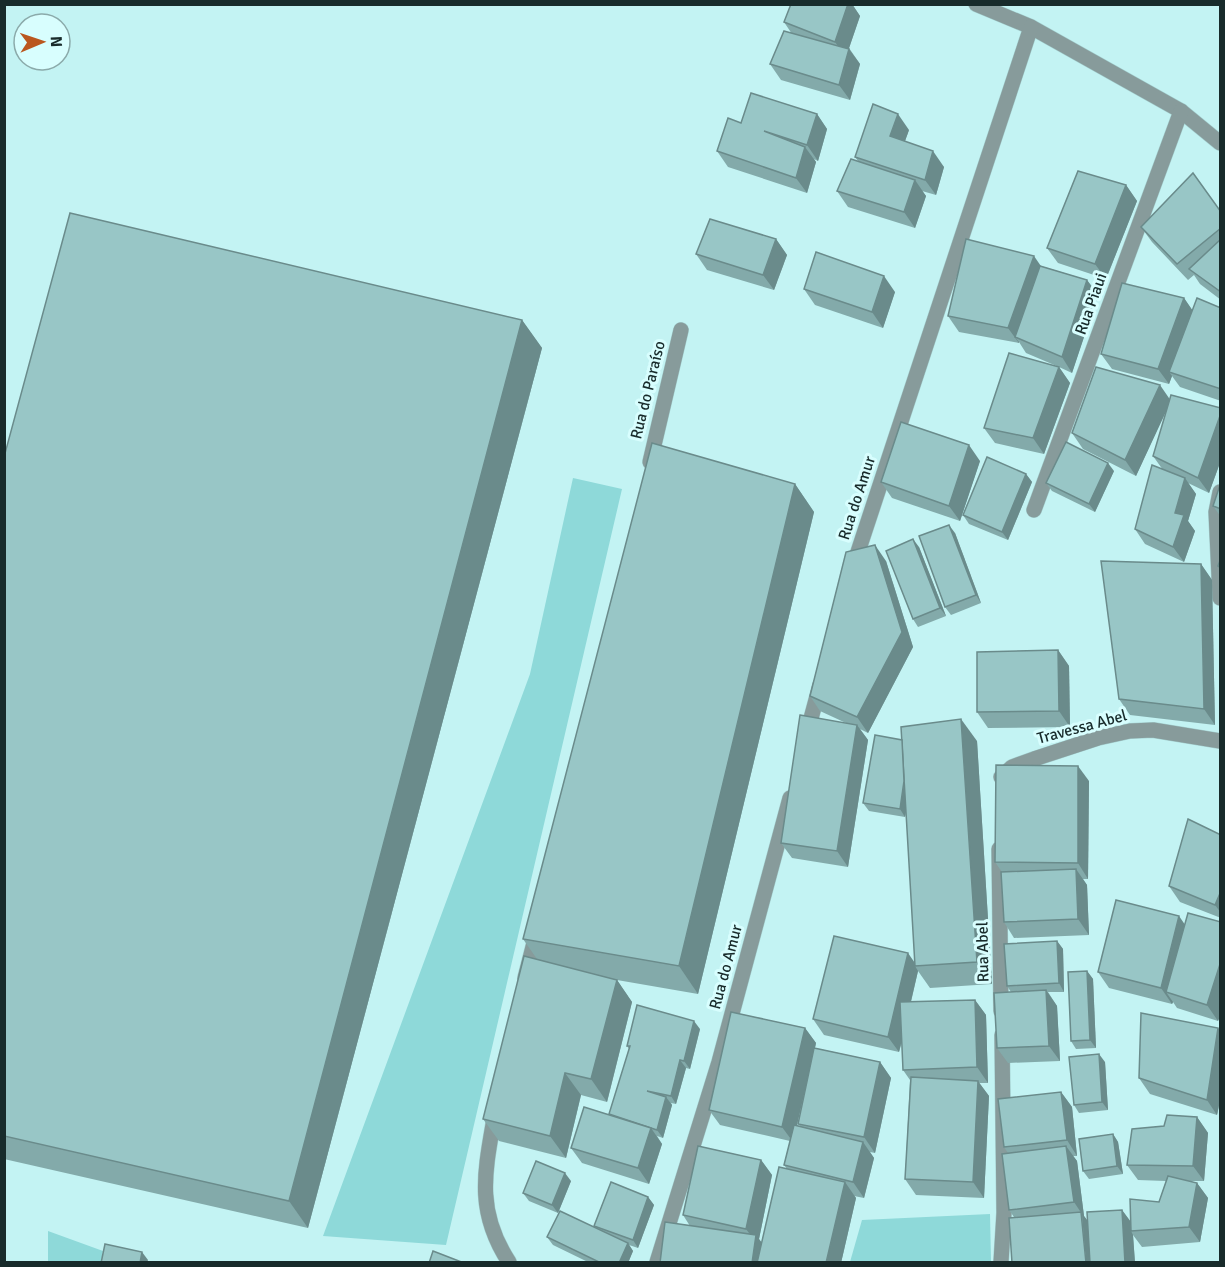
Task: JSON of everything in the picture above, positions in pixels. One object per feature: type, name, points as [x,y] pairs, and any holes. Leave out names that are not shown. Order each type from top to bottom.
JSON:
[{"type":"street","points":[[976,4],[1031,27],[1181,111],[1221,143]]},
{"type":"street","name":"Rua do Amur","points":[[847,586],[1031,27]]},
{"type":"street","name":"Rua Piaui","points":[[1034,510],[1181,111]]},
{"type":"street","name":"Rua do Paraíso","points":[[645,480],[681,330]]},
{"type":"street","points":[[1221,492],[1216,512],[1221,598]]},
{"type":"street","points":[[801,756],[825,666]]},
{"type":"street","name":"Travessa Abel","points":[[998,790],[1002,775],[1012,767],[1098,738],[1130,731],[1153,730],[1221,741]]},
{"type":"street","name":"Rua do Amur","points":[[657,1263],[719,1062],[795,779]]},
{"type":"street","name":"Rua Abel","points":[[999,832],[1004,1213],[1001,1263]]},
{"type":"street","points":[[522,990],[539,921]]},
{"type":"street","points":[[498,1094],[485,1172],[486,1209],[498,1245],[509,1263]]},
{"type":"shaded area","points":[[573,478],[622,489],[446,1245],[323,1236],[530,674]]},
{"type":"shaded area","points":[[990,1214],[991,1262],[850,1262],[862,1220]]},
{"type":"shaded area","points":[[48,1231],[103,1251],[101,1262],[48,1262]]},
{"type":"building","points":[[791,4],[848,4],[835,42],[784,22]]},
{"type":"building","points":[[784,31],[849,49],[839,85],[770,64]]},
{"type":"building","points":[[751,93],[817,114],[807,145],[764,131],[805,147],[796,178],[717,151],[728,118],[741,123]]},
{"type":"building","points":[[873,104],[898,114],[890,136],[933,151],[925,180],[855,157]]},
{"type":"building","points":[[851,159],[915,180],[904,212],[837,191]]},
{"type":"building","points":[[1078,171],[1126,185],[1095,264],[1047,248]]},
{"type":"building","points":[[1193,173],[1221,212],[1221,228],[1177,264],[1141,227]]},
{"type":"building","points":[[70,213],[522,320],[289,1201],[4,1136],[4,457]]},
{"type":"building","points":[[710,219],[776,239],[763,275],[696,254]]},
{"type":"building","points":[[966,239],[1034,256],[1008,328],[948,316]]},
{"type":"building","points":[[1221,239],[1221,292],[1189,269]]},
{"type":"building","points":[[816,252],[884,276],[872,312],[804,289]]},
{"type":"building","points":[[1040,266],[1087,280],[1062,357],[1015,337]]},
{"type":"building","points":[[1122,283],[1184,298],[1158,369],[1101,354]]},
{"type":"building","points":[[1197,298],[1221,308],[1221,389],[1169,372]]},
{"type":"building","points":[[1009,353],[1059,367],[1033,438],[984,428]]},
{"type":"building","points":[[1096,367],[1160,385],[1125,460],[1072,433]]},
{"type":"building","points":[[1171,395],[1221,408],[1198,478],[1153,456]]},
{"type":"building","points":[[901,422],[969,445],[949,506],[881,482]]},
{"type":"building","points":[[1066,442],[1108,463],[1089,504],[1046,483]]},
{"type":"building","points":[[652,443],[795,484],[679,966],[523,939]]},
{"type":"building","points":[[987,457],[1026,474],[1002,532],[963,515]]},
{"type":"building","points":[[1152,465],[1185,478],[1175,513],[1184,515],[1173,547],[1135,529]]},
{"type":"building","points":[[1221,482],[1221,509],[1213,506]]},
{"type":"building","points":[[949,525],[976,595],[945,607],[919,536]]},
{"type":"building","points":[[913,539],[940,608],[913,619],[886,551]]},
{"type":"building","points":[[875,545],[902,632],[857,717],[810,696],[846,552]]},
{"type":"building","points":[[1101,561],[1201,564],[1204,709],[1119,699]]},
{"type":"building","points":[[1058,650],[1059,711],[977,712],[977,652]]},
{"type":"building","points":[[800,715],[857,725],[837,851],[781,843]]},
{"type":"building","points":[[961,719],[977,962],[915,966],[901,727]]},
{"type":"building","points":[[875,735],[902,740],[904,781],[900,809],[863,803]]},
{"type":"building","points":[[996,765],[1078,766],[1078,863],[995,862]]},
{"type":"building","points":[[1188,819],[1221,835],[1221,891],[1215,905],[1169,886]]},
{"type":"building","points":[[1076,869],[1078,919],[1004,922],[1001,872]]},
{"type":"building","points":[[1116,900],[1179,916],[1161,988],[1098,972]]},
{"type":"building","points":[[1188,913],[1221,922],[1221,961],[1207,1005],[1166,992]]},
{"type":"building","points":[[834,936],[908,953],[888,1037],[813,1019]]},
{"type":"building","points":[[1057,941],[1059,983],[1007,986],[1004,944]]},
{"type":"building","points":[[524,956],[617,980],[591,1079],[565,1073],[550,1136],[483,1119]]},
{"type":"building","points":[[1087,971],[1090,1040],[1071,1041],[1068,972]]},
{"type":"building","points":[[1046,990],[1049,1046],[997,1048],[994,993]]},
{"type":"building","points":[[975,1000],[977,1067],[903,1070],[900,1002]]},
{"type":"building","points":[[637,1005],[694,1021],[684,1061],[680,1060],[671,1096],[647,1091],[666,1097],[657,1130],[609,1114],[630,1046],[627,1046]]},
{"type":"building","points":[[731,1012],[805,1028],[782,1127],[709,1110]]},
{"type":"building","points":[[1141,1013],[1218,1028],[1207,1100],[1139,1078]]},
{"type":"building","points":[[814,1048],[880,1062],[864,1137],[798,1124]]},
{"type":"building","points":[[1099,1054],[1102,1102],[1074,1105],[1069,1057]]},
{"type":"building","points":[[911,1077],[978,1081],[973,1182],[905,1179]]},
{"type":"building","points":[[1061,1092],[1067,1140],[1004,1147],[998,1099]]},
{"type":"building","points":[[584,1107],[651,1128],[638,1168],[571,1148]]},
{"type":"building","points":[[1167,1115],[1197,1117],[1193,1166],[1127,1165],[1132,1129],[1164,1126]]},
{"type":"building","points":[[794,1125],[863,1142],[853,1182],[784,1165]]},
{"type":"building","points":[[1113,1134],[1117,1166],[1083,1171],[1079,1139]]},
{"type":"building","points":[[698,1146],[761,1160],[746,1229],[683,1215]]},
{"type":"building","points":[[1066,1146],[1074,1202],[1009,1210],[1002,1154]]},
{"type":"building","points":[[536,1161],[565,1173],[552,1205],[523,1193]]},
{"type":"building","points":[[779,1167],[845,1182],[826,1263],[757,1263]]},
{"type":"building","points":[[1168,1176],[1197,1183],[1189,1227],[1131,1231],[1130,1199],[1159,1202]]},
{"type":"building","points":[[611,1182],[648,1197],[633,1240],[594,1226]]},
{"type":"building","points":[[1122,1210],[1125,1263],[1090,1263],[1087,1212]]},
{"type":"building","points":[[560,1211],[628,1243],[619,1263],[601,1263],[547,1237]]},
{"type":"building","points":[[1081,1212],[1086,1263],[1012,1263],[1009,1218]]},
{"type":"building","points":[[665,1222],[756,1235],[752,1263],[660,1263]]},
{"type":"building","points":[[105,1244],[142,1252],[140,1263],[101,1263]]},
{"type":"building","points":[[433,1251],[464,1263],[429,1263]]}]
